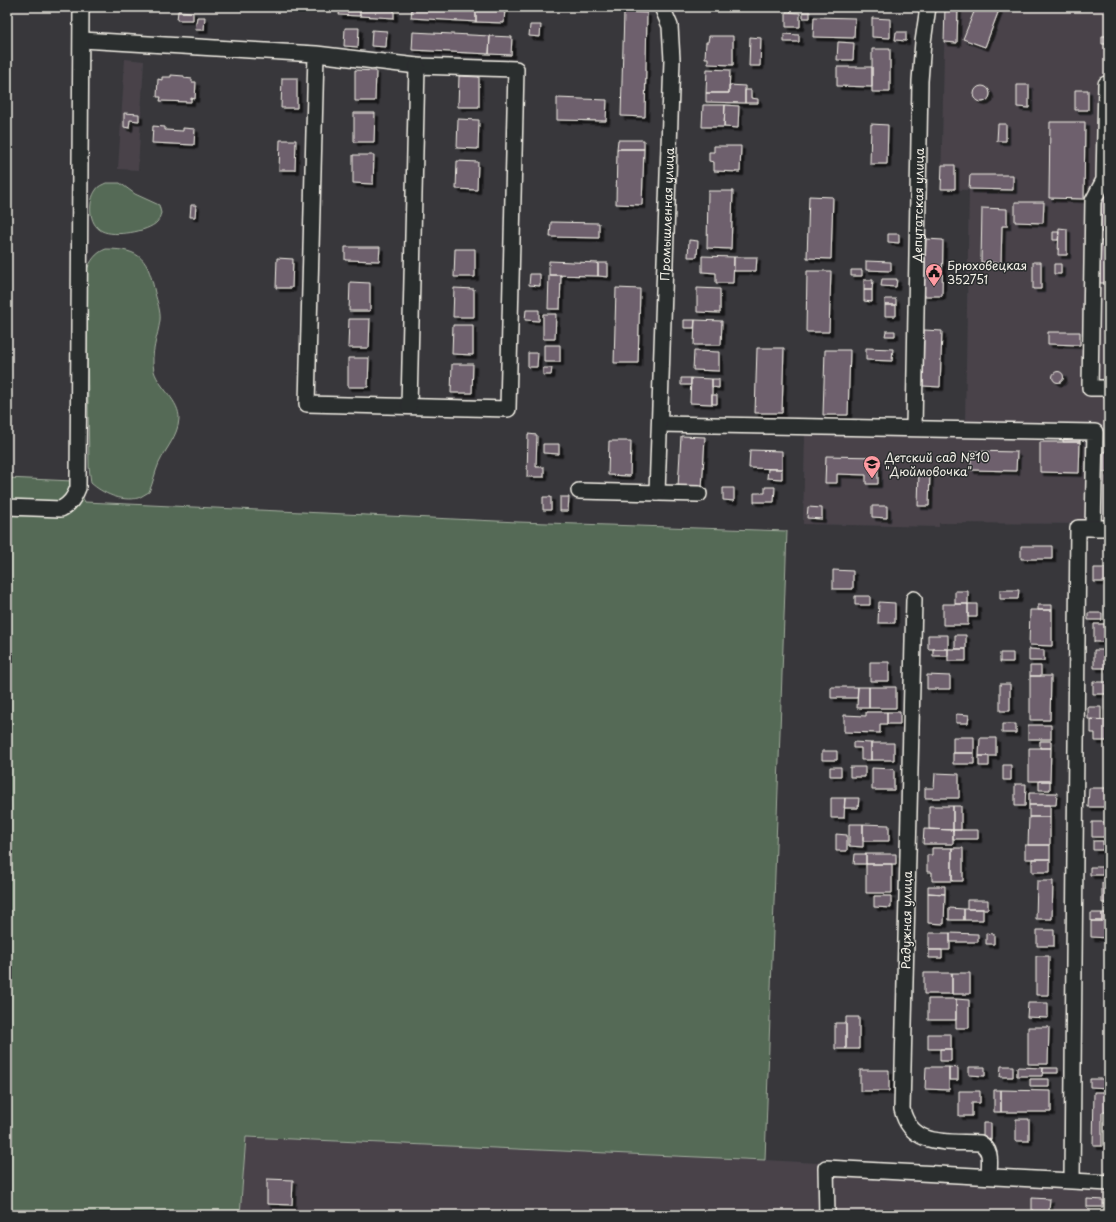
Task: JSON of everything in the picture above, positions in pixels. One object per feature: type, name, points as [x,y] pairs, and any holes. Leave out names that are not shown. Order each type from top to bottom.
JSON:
[{"type":"street","points":[[7,507],[61,508],[69,504],[78,488],[82,40],[81,7]]},
{"type":"street","name":"Промышленная улица","points":[[657,493],[672,60],[670,26],[662,7]]},
{"type":"street","name":"Депутатская улица","points":[[914,428],[921,62],[928,7]]},
{"type":"street","points":[[82,40],[316,54],[417,66],[516,69],[508,409],[308,404],[316,54]]},
{"type":"street","points":[[409,406],[417,66]]},
{"type":"street","points":[[1106,84],[1104,180],[1093,202],[1090,388],[1109,388]]},
{"type":"street","points":[[660,424],[1095,432],[1093,528]]},
{"type":"street","points":[[579,490],[699,494]]},
{"type":"street","points":[[1072,1180],[1078,528],[1109,528]]},
{"type":"street","name":"Радужная улица","points":[[914,599],[902,1109],[908,1126],[921,1137],[932,1140],[980,1143],[985,1146],[989,1152],[989,1176]]},
{"type":"street","points":[[827,1215],[826,1168],[1109,1183]]},
{"type":"shaded area","points":[[945,7],[1109,7],[1109,524],[939,523],[939,527],[803,524],[805,432],[965,424],[969,190],[941,189]]},
{"type":"shaded area","points":[[125,59],[144,61],[138,170],[118,169]]},
{"type":"shaded area","points":[[246,1137],[765,1160],[978,1172],[1109,1189],[1109,1215],[240,1215]]},
{"type":"green space","points":[[106,183],[120,183],[135,194],[159,205],[161,213],[158,221],[153,226],[139,231],[114,234],[107,233],[97,228],[91,212],[93,195],[100,186]]},
{"type":"green space","points":[[106,249],[128,251],[135,254],[146,265],[159,306],[160,317],[153,358],[154,371],[160,383],[173,400],[179,419],[176,431],[159,463],[149,492],[139,498],[132,499],[112,496],[95,487],[91,483],[89,467],[86,271],[96,255]]},
{"type":"green space","points":[[7,478],[73,481],[85,502],[518,522],[787,531],[765,1160],[246,1137],[240,1215],[7,1215]]},
{"type":"building","points":[[340,7],[360,7],[360,16],[339,15]]},
{"type":"building","points":[[360,7],[394,7],[394,18],[360,16]]},
{"type":"building","points":[[412,7],[476,7],[476,22],[411,18]]},
{"type":"building","points":[[476,7],[505,8],[504,23],[476,22]]},
{"type":"building","points":[[945,7],[958,7],[957,43],[944,42]]},
{"type":"building","points":[[976,7],[991,7],[999,10],[985,47],[963,39]]},
{"type":"building","points":[[178,11],[193,12],[193,20],[177,20]]},
{"type":"building","points":[[624,12],[647,13],[645,117],[621,116]]},
{"type":"building","points":[[786,12],[800,13],[800,27],[786,27]]},
{"type":"building","points":[[803,12],[810,12],[810,18],[803,18]]},
{"type":"building","points":[[197,17],[205,17],[204,30],[195,30]]},
{"type":"building","points":[[814,17],[855,18],[854,38],[813,37]]},
{"type":"building","points":[[872,18],[890,19],[890,38],[872,37]]},
{"type":"building","points":[[530,25],[541,25],[540,37],[529,36]]},
{"type":"building","points":[[345,28],[359,28],[358,47],[344,46]]},
{"type":"building","points":[[372,30],[387,31],[386,47],[371,46]]},
{"type":"building","points":[[413,32],[490,36],[489,54],[412,50]]},
{"type":"building","points":[[896,32],[906,32],[906,41],[895,40]]},
{"type":"building","points":[[784,34],[799,35],[799,42],[784,42]]},
{"type":"building","points":[[490,36],[512,37],[511,55],[489,54]]},
{"type":"building","points":[[709,36],[733,36],[733,65],[708,64],[708,58],[705,58],[706,42],[708,42]]},
{"type":"building","points":[[1102,36],[1109,36],[1109,44],[1102,44]]},
{"type":"building","points":[[750,37],[761,38],[760,66],[749,66]]},
{"type":"building","points":[[838,42],[854,43],[853,60],[837,60]]},
{"type":"building","points":[[872,49],[890,49],[890,92],[872,92]]},
{"type":"building","points":[[837,67],[872,67],[872,87],[837,86]]},
{"type":"building","points":[[707,69],[730,70],[729,93],[706,93]]},
{"type":"building","points":[[355,70],[376,71],[375,101],[355,101]]},
{"type":"building","points":[[171,75],[184,76],[184,78],[192,79],[192,82],[196,82],[195,99],[191,98],[191,102],[160,101],[161,97],[157,97],[158,79],[162,80],[162,77],[171,77]]},
{"type":"building","points":[[459,76],[479,77],[479,107],[458,107]]},
{"type":"building","points":[[282,78],[297,78],[297,108],[281,108]]},
{"type":"building","points":[[729,85],[745,86],[745,103],[706,102],[706,93],[729,93]]},
{"type":"building","points":[[1017,85],[1029,85],[1029,108],[1017,107]]},
{"type":"building","points":[[979,86],[985,86],[990,91],[988,100],[985,102],[979,102],[974,97],[974,91]]},
{"type":"building","points":[[745,90],[751,90],[751,98],[758,99],[758,103],[745,103]]},
{"type":"building","points":[[1075,90],[1088,90],[1088,110],[1075,110]]},
{"type":"building","points":[[557,98],[607,100],[606,121],[557,120]]},
{"type":"building","points":[[703,105],[725,105],[724,127],[702,127]]},
{"type":"building","points":[[725,105],[739,106],[738,128],[724,127]]},
{"type":"building","points":[[124,113],[139,114],[139,121],[130,120],[129,128],[124,127]]},
{"type":"building","points":[[354,113],[375,113],[374,142],[354,142]]},
{"type":"building","points":[[458,119],[479,120],[478,149],[457,148]]},
{"type":"building","points":[[1050,122],[1085,122],[1084,199],[1049,198]]},
{"type":"building","points":[[871,124],[888,125],[887,164],[870,164]]},
{"type":"building","points":[[998,124],[1006,124],[1006,141],[997,141]]},
{"type":"building","points":[[153,126],[165,127],[165,130],[183,131],[183,128],[195,129],[194,145],[152,143]]},
{"type":"building","points":[[280,140],[296,140],[295,170],[279,170]]},
{"type":"building","points":[[618,140],[644,140],[644,149],[617,149]]},
{"type":"building","points":[[714,146],[741,146],[740,172],[714,171],[714,162],[709,161],[709,152],[714,152]]},
{"type":"building","points":[[617,149],[644,149],[642,205],[616,204]]},
{"type":"building","points":[[353,155],[374,155],[373,184],[353,183]]},
{"type":"building","points":[[457,161],[478,162],[477,190],[456,189]]},
{"type":"building","points":[[942,165],[955,165],[955,189],[941,189]]},
{"type":"building","points":[[970,175],[1013,175],[1013,190],[969,189]]},
{"type":"building","points":[[708,191],[733,191],[731,249],[707,248]]},
{"type":"building","points":[[1102,192],[1109,192],[1109,232],[1101,232]]},
{"type":"building","points":[[809,196],[833,197],[831,259],[807,258]]},
{"type":"building","points":[[1015,202],[1044,202],[1043,223],[1015,222]]},
{"type":"building","points":[[191,205],[196,205],[195,217],[190,217]]},
{"type":"building","points":[[982,208],[1007,209],[1007,226],[1002,226],[1001,263],[981,262]]},
{"type":"building","points":[[551,222],[599,223],[599,238],[550,237]]},
{"type":"building","points":[[1059,228],[1067,229],[1067,255],[1058,255]]},
{"type":"building","points":[[1053,232],[1059,232],[1058,240],[1053,240]]},
{"type":"building","points":[[888,234],[899,234],[899,243],[888,242]]},
{"type":"building","points":[[926,239],[943,240],[942,296],[924,296]]},
{"type":"building","points":[[689,240],[698,241],[697,257],[688,257]]},
{"type":"building","points":[[1101,241],[1109,241],[1109,283],[1100,283]]},
{"type":"building","points":[[345,247],[380,247],[379,261],[345,260]]},
{"type":"building","points":[[455,249],[475,249],[475,277],[454,277]]},
{"type":"building","points":[[702,256],[734,257],[733,283],[716,283],[716,273],[702,272]]},
{"type":"building","points":[[734,257],[757,257],[756,271],[734,271]]},
{"type":"building","points":[[277,258],[293,259],[292,288],[276,288]]},
{"type":"building","points":[[549,261],[598,263],[598,276],[549,275]]},
{"type":"building","points":[[866,261],[891,262],[891,271],[866,270]]},
{"type":"building","points":[[1033,262],[1041,262],[1041,289],[1033,289]]},
{"type":"building","points":[[598,263],[608,263],[608,277],[598,276]]},
{"type":"building","points":[[1054,264],[1061,264],[1061,274],[1054,274]]},
{"type":"building","points":[[851,270],[862,270],[862,276],[851,276]]},
{"type":"building","points":[[807,271],[831,271],[829,332],[806,332]]},
{"type":"building","points":[[530,274],[540,274],[540,286],[529,285]]},
{"type":"building","points":[[549,275],[561,275],[560,309],[548,309]]},
{"type":"building","points":[[882,279],[897,279],[896,287],[881,286]]},
{"type":"building","points":[[864,280],[873,280],[872,290],[864,290]]},
{"type":"building","points":[[350,282],[370,283],[370,311],[349,311]]},
{"type":"building","points":[[454,288],[474,289],[474,317],[453,317]]},
{"type":"building","points":[[616,288],[640,289],[638,363],[614,363]]},
{"type":"building","points":[[697,288],[720,289],[720,313],[697,312]]},
{"type":"building","points":[[864,290],[872,290],[872,302],[864,301]]},
{"type":"building","points":[[885,299],[896,299],[896,305],[885,305]]},
{"type":"building","points":[[885,305],[896,305],[896,316],[885,316]]},
{"type":"building","points":[[526,310],[539,310],[539,321],[525,320]]},
{"type":"building","points":[[543,314],[556,314],[555,339],[543,339]]},
{"type":"building","points":[[349,319],[370,319],[369,348],[348,348]]},
{"type":"building","points":[[684,320],[695,320],[694,328],[684,328]]},
{"type":"building","points":[[695,320],[722,321],[721,345],[694,345]]},
{"type":"building","points":[[453,325],[473,325],[473,355],[452,354]]},
{"type":"building","points":[[924,330],[942,331],[940,387],[923,386]]},
{"type":"building","points":[[886,331],[895,331],[895,336],[885,336]]},
{"type":"building","points":[[1048,332],[1080,332],[1080,345],[1048,344]]},
{"type":"building","points":[[544,345],[560,345],[560,362],[544,362]]},
{"type":"building","points":[[757,348],[784,348],[782,413],[755,413]]},
{"type":"building","points":[[866,348],[893,349],[892,361],[866,360]]},
{"type":"building","points":[[825,350],[850,350],[848,415],[823,415]]},
{"type":"building","points":[[694,351],[719,352],[719,371],[693,370]]},
{"type":"building","points":[[528,353],[538,353],[537,367],[528,367]]},
{"type":"building","points":[[348,358],[369,358],[368,387],[348,387]]},
{"type":"building","points":[[452,364],[473,364],[472,393],[451,393]]},
{"type":"building","points":[[543,368],[552,368],[551,375],[543,375]]},
{"type":"building","points":[[1056,372],[1060,372],[1062,373],[1062,381],[1056,382],[1053,379],[1053,375]]},
{"type":"building","points":[[681,378],[691,378],[691,385],[681,385]]},
{"type":"building","points":[[691,378],[712,379],[712,404],[690,403]]},
{"type":"building","points":[[712,379],[719,379],[719,388],[712,387]]},
{"type":"building","points":[[712,395],[717,395],[717,404],[712,404]]},
{"type":"building","points":[[528,434],[537,435],[536,467],[544,467],[544,477],[527,477]]},
{"type":"building","points":[[681,436],[705,437],[702,489],[678,487]]},
{"type":"building","points":[[1063,436],[1080,436],[1080,442],[1063,442]]},
{"type":"building","points":[[609,441],[631,441],[630,476],[608,475]]},
{"type":"building","points":[[1040,442],[1080,442],[1079,473],[1040,472]]},
{"type":"building","points":[[543,444],[559,444],[559,454],[543,453]]},
{"type":"building","points":[[750,450],[782,451],[782,469],[749,468]]},
{"type":"building","points":[[971,451],[1017,452],[1016,471],[971,470]]},
{"type":"building","points":[[1101,452],[1109,452],[1109,472],[1101,472]]},
{"type":"building","points":[[826,456],[878,457],[878,484],[866,484],[866,475],[837,474],[837,483],[825,483]]},
{"type":"building","points":[[768,469],[782,469],[782,479],[767,478]]},
{"type":"building","points":[[919,471],[930,471],[929,506],[918,506]]},
{"type":"building","points":[[765,487],[775,487],[774,502],[754,502],[754,493],[765,493]]},
{"type":"building","points":[[723,488],[734,488],[734,501],[723,500]]},
{"type":"building","points":[[543,497],[551,497],[551,510],[543,510]]},
{"type":"building","points":[[560,497],[569,497],[568,511],[560,511]]},
{"type":"building","points":[[872,506],[887,506],[887,518],[872,517]]},
{"type":"building","points":[[808,507],[822,508],[822,519],[807,518]]},
{"type":"building","points":[[1021,546],[1052,546],[1052,559],[1021,559]]},
{"type":"building","points":[[1094,568],[1109,568],[1109,582],[1094,582]]},
{"type":"building","points":[[833,570],[853,571],[853,589],[833,589]]},
{"type":"building","points":[[1000,590],[1019,590],[1018,599],[1000,599]]},
{"type":"building","points":[[955,591],[968,591],[968,604],[955,604]]},
{"type":"building","points":[[855,596],[870,596],[870,605],[855,605]]},
{"type":"building","points":[[879,602],[895,603],[895,623],[878,623]]},
{"type":"building","points":[[943,604],[968,604],[968,625],[943,625]]},
{"type":"building","points":[[968,604],[977,604],[977,617],[968,617]]},
{"type":"building","points":[[1038,605],[1052,605],[1052,610],[1038,610]]},
{"type":"building","points":[[1030,610],[1052,610],[1052,646],[1029,645]]},
{"type":"building","points":[[1088,613],[1102,613],[1102,620],[1088,620]]},
{"type":"building","points":[[1094,624],[1109,624],[1109,642],[1094,642]]},
{"type":"building","points":[[928,635],[948,635],[948,649],[928,649]]},
{"type":"building","points":[[955,635],[966,635],[966,649],[955,649]]},
{"type":"building","points":[[933,649],[948,649],[948,656],[933,656]]},
{"type":"building","points":[[948,649],[966,649],[966,661],[948,661]]},
{"type":"building","points":[[1029,649],[1044,650],[1044,661],[1029,661]]},
{"type":"building","points":[[1094,650],[1109,650],[1109,668],[1094,668]]},
{"type":"building","points":[[1000,653],[1013,653],[1013,662],[1000,662]]},
{"type":"building","points":[[870,662],[889,662],[889,681],[870,681]]},
{"type":"building","points":[[1030,666],[1041,666],[1041,676],[1030,676]]},
{"type":"building","points":[[927,675],[950,676],[950,689],[927,689]]},
{"type":"building","points":[[1030,676],[1051,676],[1050,720],[1030,720]]},
{"type":"building","points":[[1093,682],[1109,682],[1109,694],[1093,694]]},
{"type":"building","points":[[1000,684],[1010,684],[1010,711],[1000,711]]},
{"type":"building","points":[[831,687],[858,687],[857,698],[831,698]]},
{"type":"building","points":[[858,687],[869,687],[869,708],[857,708]]},
{"type":"building","points":[[869,687],[896,687],[896,708],[869,708]]},
{"type":"building","points":[[1088,707],[1101,707],[1101,720],[1088,719]]},
{"type":"building","points":[[866,712],[887,712],[887,724],[880,724],[880,733],[844,732],[844,715],[866,716]]},
{"type":"building","points":[[887,712],[900,712],[900,724],[887,724]]},
{"type":"building","points":[[956,714],[969,715],[968,723],[956,723]]},
{"type":"building","points":[[1091,719],[1107,720],[1107,741],[1095,741],[1095,733],[1091,733]]},
{"type":"building","points":[[1002,724],[1016,724],[1016,733],[1002,733]]},
{"type":"building","points":[[1028,725],[1051,725],[1051,739],[1028,739]]},
{"type":"building","points":[[953,737],[974,737],[974,753],[953,753]]},
{"type":"building","points":[[980,738],[996,738],[996,756],[979,756]]},
{"type":"building","points":[[1040,741],[1051,741],[1051,748],[1040,748]]},
{"type":"building","points":[[853,742],[871,743],[871,760],[861,760],[861,748],[853,748]]},
{"type":"building","points":[[871,743],[894,743],[894,760],[871,760]]},
{"type":"building","points":[[1029,748],[1051,748],[1050,781],[1029,781]]},
{"type":"building","points":[[822,751],[837,751],[837,760],[822,760]]},
{"type":"building","points":[[953,753],[974,753],[974,764],[953,764]]},
{"type":"building","points":[[979,756],[989,756],[989,766],[979,766]]},
{"type":"building","points":[[1003,765],[1011,765],[1011,780],[1003,780]]},
{"type":"building","points":[[830,767],[841,767],[841,776],[830,776]]},
{"type":"building","points":[[850,767],[865,767],[865,777],[850,777]]},
{"type":"building","points":[[872,768],[894,769],[894,790],[872,790]]},
{"type":"building","points":[[935,773],[959,774],[959,798],[925,798],[925,788],[934,788]]},
{"type":"building","points":[[1039,781],[1050,781],[1050,790],[1039,790]]},
{"type":"building","points":[[1015,784],[1026,784],[1025,806],[1015,806]]},
{"type":"building","points":[[1089,788],[1109,788],[1109,807],[1088,807]]},
{"type":"building","points":[[1029,793],[1057,793],[1056,805],[1029,805]]},
{"type":"building","points":[[831,798],[845,798],[844,818],[831,818]]},
{"type":"building","points":[[845,798],[859,798],[858,808],[844,808]]},
{"type":"building","points":[[1029,805],[1050,805],[1050,817],[1029,817]]},
{"type":"building","points":[[929,806],[953,806],[953,830],[929,829]]},
{"type":"building","points":[[953,806],[961,806],[961,830],[953,830]]},
{"type":"building","points":[[1029,817],[1050,817],[1050,845],[1028,845]]},
{"type":"building","points":[[1092,822],[1109,822],[1109,837],[1092,837]]},
{"type":"building","points":[[849,824],[863,824],[863,847],[849,846]]},
{"type":"building","points":[[863,824],[889,825],[889,841],[863,841]]},
{"type":"building","points":[[924,829],[953,830],[953,844],[923,844]]},
{"type":"building","points":[[953,830],[978,830],[978,839],[953,839]]},
{"type":"building","points":[[836,834],[847,835],[847,851],[836,851]]},
{"type":"building","points":[[1093,841],[1103,841],[1103,850],[1093,850]]},
{"type":"building","points":[[1025,845],[1050,845],[1050,859],[1025,859]]},
{"type":"building","points":[[932,848],[952,848],[952,881],[932,881],[932,872],[927,872],[927,855],[932,855]]},
{"type":"building","points":[[952,848],[963,848],[963,881],[952,881]]},
{"type":"building","points":[[855,854],[866,854],[866,864],[854,864]]},
{"type":"building","points":[[866,854],[896,854],[896,864],[866,864]]},
{"type":"building","points":[[1103,855],[1109,855],[1109,875],[1103,875]]},
{"type":"building","points":[[1032,859],[1050,859],[1050,872],[1032,872]]},
{"type":"building","points":[[866,864],[892,864],[892,893],[866,893]]},
{"type":"building","points":[[1090,867],[1103,867],[1103,875],[1090,875]]},
{"type":"building","points":[[1037,881],[1053,881],[1052,919],[1036,919]]},
{"type":"building","points":[[1102,883],[1109,883],[1109,903],[1102,903]]},
{"type":"building","points":[[928,886],[945,886],[945,894],[928,893]]},
{"type":"building","points":[[928,893],[945,894],[944,924],[928,923]]},
{"type":"building","points":[[874,896],[891,896],[891,908],[874,907]]},
{"type":"building","points":[[967,900],[988,900],[988,909],[967,909]]},
{"type":"building","points":[[949,908],[964,909],[964,920],[949,920]]},
{"type":"building","points":[[964,909],[983,909],[983,920],[964,920]]},
{"type":"building","points":[[1091,913],[1102,913],[1102,921],[1091,921]]},
{"type":"building","points":[[1102,913],[1109,913],[1109,938],[1091,937],[1091,921],[1102,921]]},
{"type":"building","points":[[1037,930],[1054,930],[1054,946],[1037,946]]},
{"type":"building","points":[[929,933],[950,933],[950,950],[929,950]]},
{"type":"building","points":[[950,933],[978,934],[978,942],[950,942]]},
{"type":"building","points":[[986,933],[994,934],[994,944],[986,944]]},
{"type":"building","points":[[929,950],[942,950],[942,958],[929,958]]},
{"type":"building","points":[[1036,956],[1049,956],[1048,995],[1036,995]]},
{"type":"building","points":[[924,973],[952,973],[952,994],[924,994]]},
{"type":"building","points":[[952,973],[970,973],[970,994],[952,994]]},
{"type":"building","points":[[928,999],[956,999],[956,1020],[928,1020]]},
{"type":"building","points":[[956,999],[969,1000],[969,1028],[956,1028]]},
{"type":"building","points":[[1028,1003],[1048,1003],[1048,1018],[1027,1017]]},
{"type":"building","points":[[846,1017],[859,1017],[859,1049],[846,1049]]},
{"type":"building","points":[[835,1023],[846,1023],[846,1049],[835,1049]]},
{"type":"building","points":[[1028,1027],[1049,1027],[1048,1064],[1028,1064]]},
{"type":"building","points":[[928,1034],[951,1034],[951,1049],[928,1049]]},
{"type":"building","points":[[940,1049],[951,1049],[951,1061],[940,1061]]},
{"type":"building","points":[[1001,1066],[1013,1066],[1013,1077],[1000,1077]]},
{"type":"building","points":[[926,1067],[949,1067],[949,1090],[925,1089]]},
{"type":"building","points":[[949,1067],[958,1068],[958,1080],[949,1080]]},
{"type":"building","points":[[969,1067],[985,1067],[985,1076],[969,1075]]},
{"type":"building","points":[[1017,1067],[1043,1068],[1042,1076],[1017,1076]]},
{"type":"building","points":[[1043,1068],[1058,1068],[1058,1073],[1043,1073]]},
{"type":"building","points":[[860,1070],[889,1070],[889,1091],[860,1091]]},
{"type":"building","points":[[1030,1079],[1049,1079],[1049,1086],[1030,1086]]},
{"type":"building","points":[[1090,1079],[1109,1079],[1109,1088],[1090,1087]]},
{"type":"building","points":[[994,1090],[1001,1090],[1001,1112],[994,1112]]},
{"type":"building","points":[[1001,1090],[1051,1091],[1051,1112],[1001,1112]]},
{"type":"building","points":[[959,1091],[980,1091],[980,1103],[972,1103],[972,1116],[959,1116]]},
{"type":"building","points":[[1094,1092],[1107,1092],[1107,1112],[1102,1112],[1102,1146],[1093,1146]]},
{"type":"building","points":[[1016,1119],[1029,1119],[1029,1141],[1016,1141]]},
{"type":"building","points":[[983,1123],[991,1123],[991,1140],[983,1140]]},
{"type":"building","points":[[267,1179],[293,1180],[292,1205],[267,1204]]},
{"type":"building","points":[[1032,1198],[1050,1199],[1049,1211],[1032,1211]]},
{"type":"building","points":[[1087,1199],[1103,1200],[1103,1207],[1087,1207]]},
{"type":"place","name":"Брюховецкая 352751","points":[[934,287]]},
{"type":"place","name":"Детский сад №10 \"Дюймовочка\"","points":[[872,479]]}]
